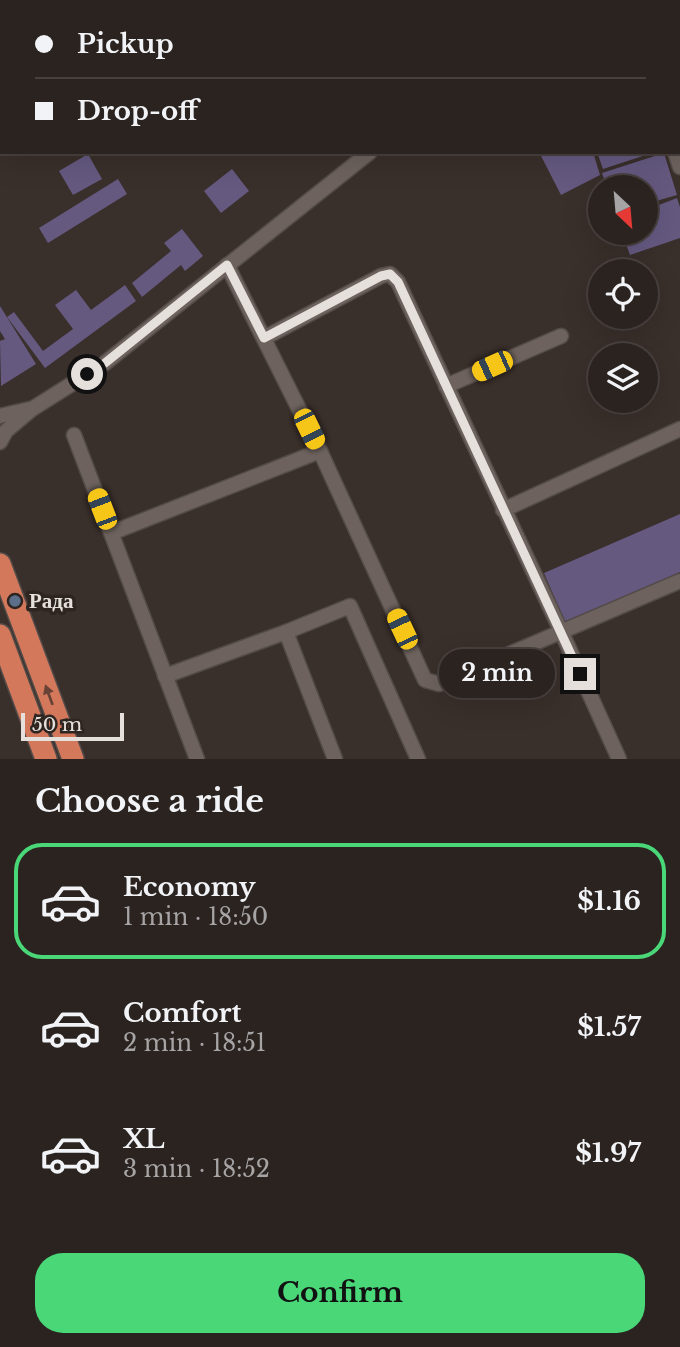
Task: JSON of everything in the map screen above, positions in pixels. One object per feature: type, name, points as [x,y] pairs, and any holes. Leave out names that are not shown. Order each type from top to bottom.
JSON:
[{"type":"highway","points":[[0,564],[73,759]]},
{"type":"highway","points":[[0,635],[46,759]]},
{"type":"street","points":[[0,442],[6,431],[32,409],[105,363],[227,265],[353,158]]},
{"type":"street","points":[[227,265],[320,451],[425,680],[439,684],[680,581]]},
{"type":"street","points":[[264,338],[381,276],[390,274],[398,282],[619,759]]},
{"type":"street","points":[[446,386],[561,336]]},
{"type":"street","points":[[0,416],[32,409]]},
{"type":"street","points":[[503,510],[680,429]]},
{"type":"street","points":[[74,435],[197,759]]},
{"type":"street","points":[[111,533],[320,451]]},
{"type":"street","points":[[165,676],[350,606],[418,759]]},
{"type":"street","points":[[286,632],[335,759]]},
{"type":"building","points":[[88,154],[102,179],[73,195],[59,171]]},
{"type":"building","points":[[540,154],[594,154],[600,175],[588,175],[588,181],[561,195]]},
{"type":"building","points":[[598,154],[649,154],[603,169]]},
{"type":"building","points":[[664,154],[677,195],[658,201],[658,175],[602,173]]},
{"type":"building","points":[[232,169],[249,191],[221,213],[204,191]]},
{"type":"building","points":[[118,179],[127,194],[48,243],[39,228]]},
{"type":"building","points":[[677,198],[680,207],[680,238],[630,255],[626,245],[658,245],[658,205]]},
{"type":"building","points":[[182,229],[203,256],[185,271],[181,265],[142,297],[132,283],[171,251],[164,243]]},
{"type":"building","points":[[125,285],[136,301],[45,368],[7,317],[14,312],[43,351],[73,329],[55,305],[76,290],[91,310]]},
{"type":"building","points":[[0,306],[36,364],[1,386],[0,341],[5,339],[0,331]]},
{"type":"building","points":[[680,514],[680,572],[565,622],[544,573]]},
{"type":"place","name":"Рада","points":[[15,601]]},
{"type":"route","points":[[87,374],[105,363],[227,265],[264,338],[381,276],[390,274],[398,282],[580,674]]}]
